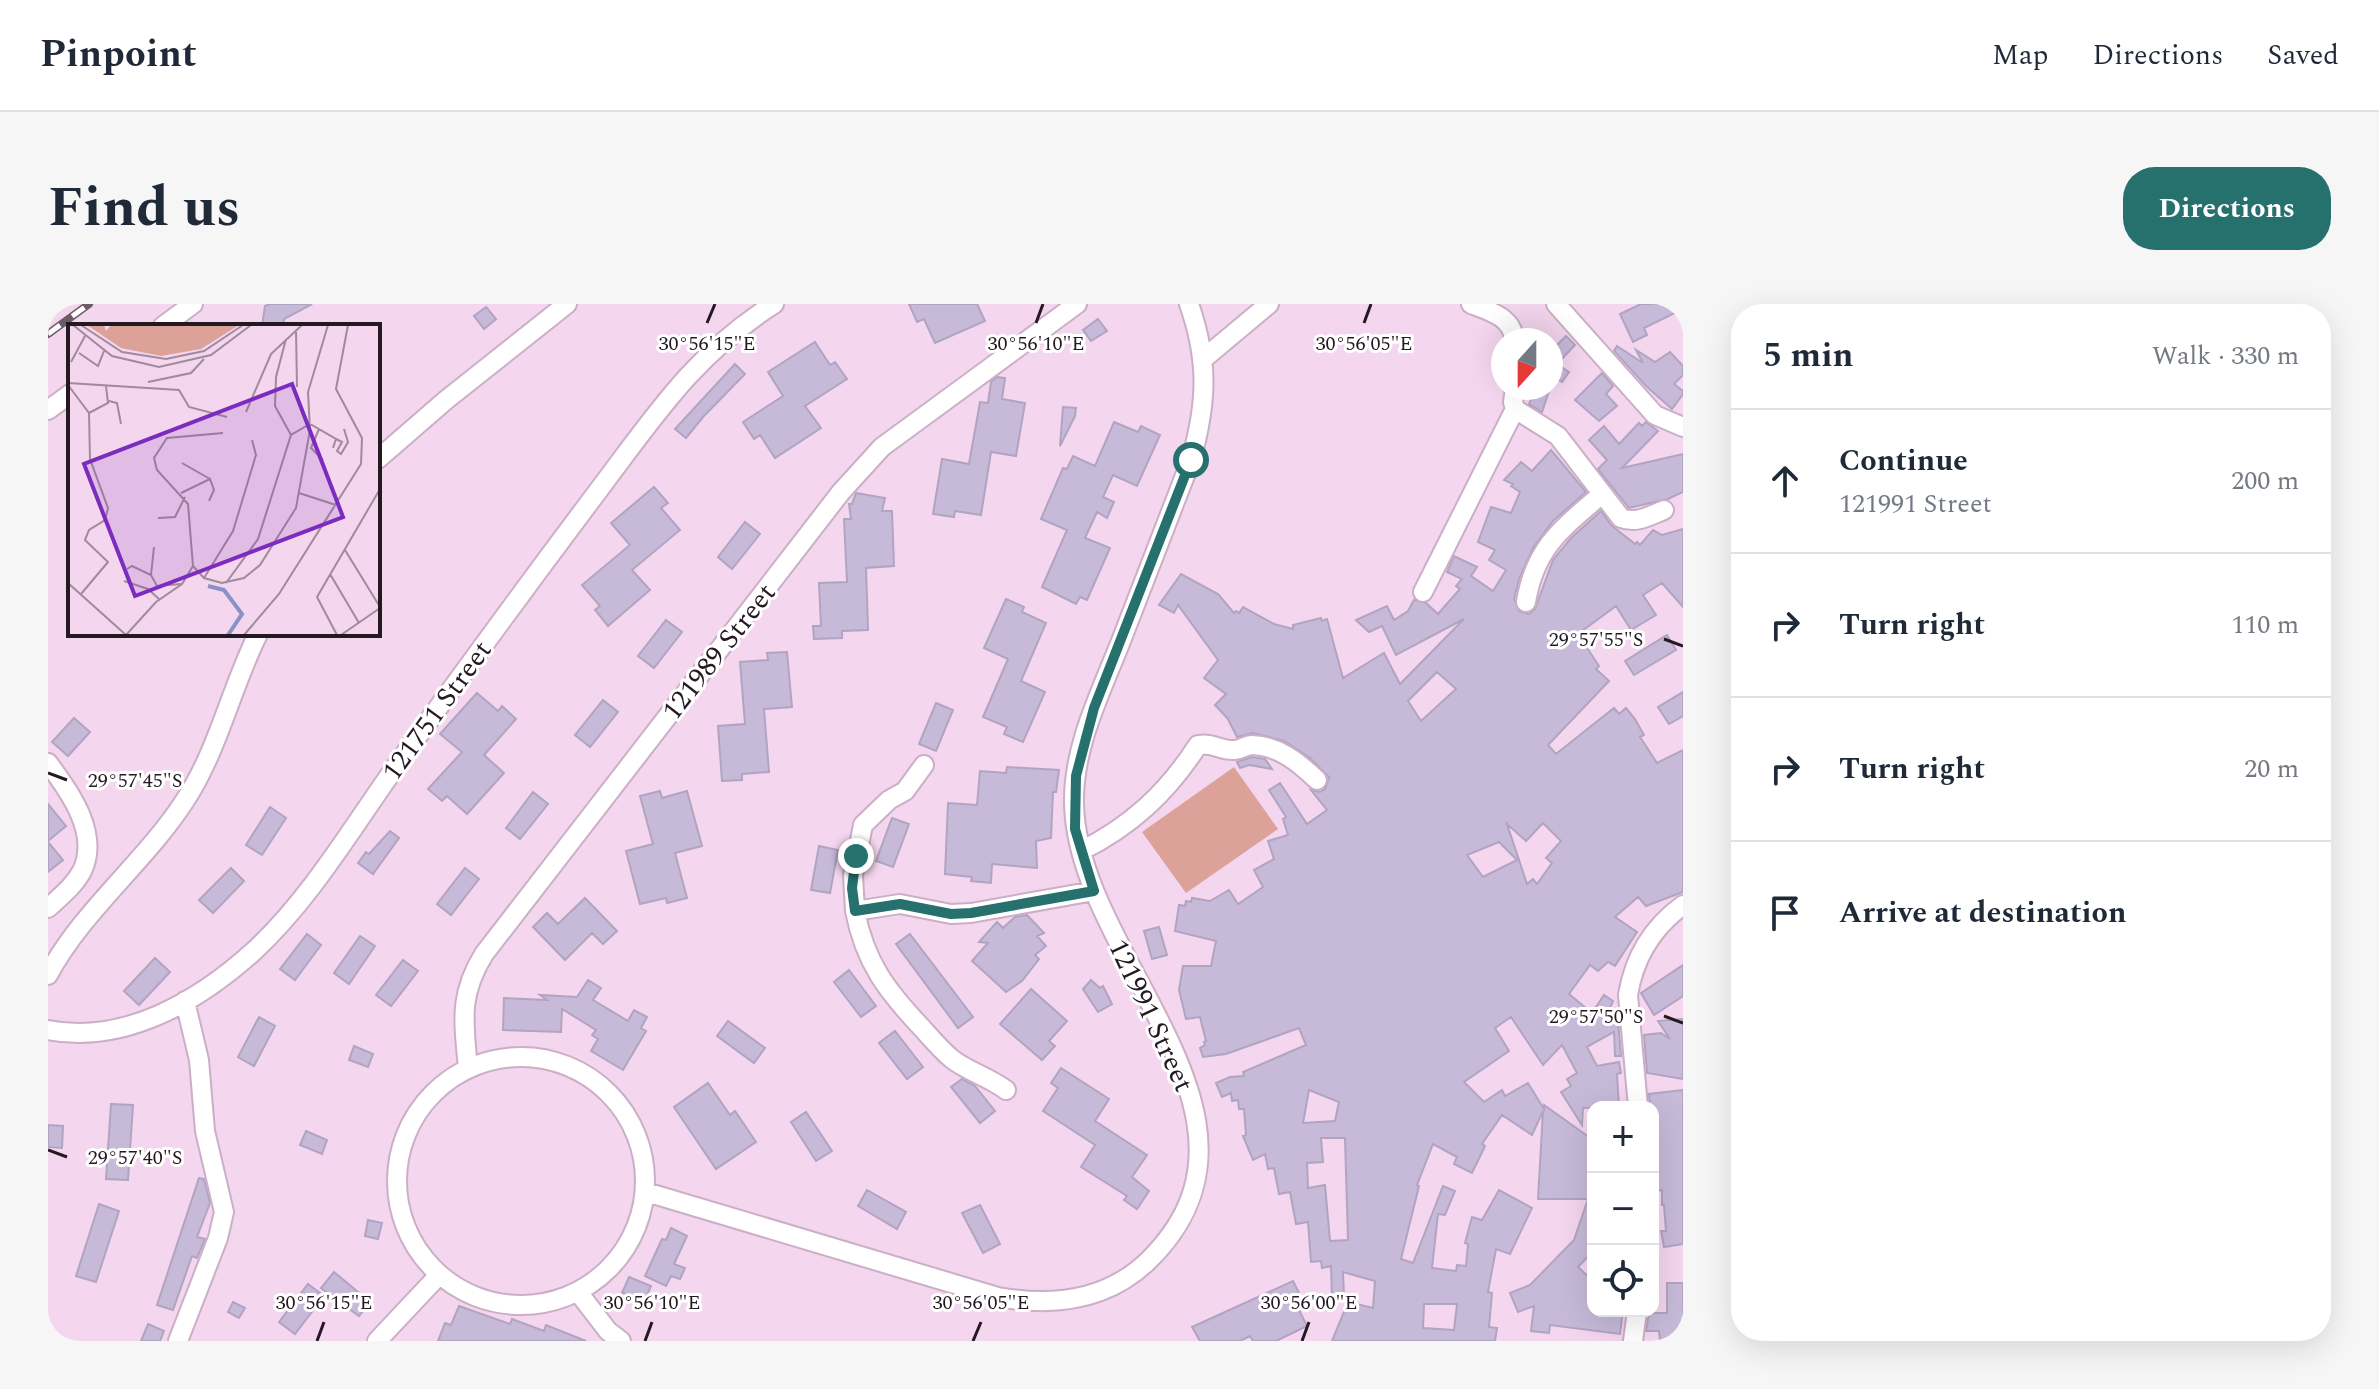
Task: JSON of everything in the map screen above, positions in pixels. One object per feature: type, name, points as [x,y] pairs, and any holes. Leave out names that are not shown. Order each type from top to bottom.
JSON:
[{"type":"street","points":[[166,324],[193,304]]},
{"type":"street","points":[[380,457],[446,400],[567,304]]},
{"type":"street","name":"121751 Street","points":[[48,1030],[90,1034],[130,1027],[185,1001],[253,952],[328,863],[663,402],[708,354],[774,304]]},
{"type":"street","name":"121989 Street","points":[[468,1069],[464,1021],[466,990],[484,954],[841,492],[882,447],[1077,304]]},
{"type":"street","name":"121991 Street","points":[[646,1192],[998,1297],[1047,1303],[1072,1300],[1119,1282],[1142,1267],[1166,1243],[1178,1225],[1196,1184],[1201,1149],[1196,1111],[1189,1089],[1094,891],[1075,829],[1074,799],[1083,743],[1094,708],[1191,460],[1205,394],[1202,360],[1189,304]]},
{"type":"street","points":[[1202,360],[1269,304]]},
{"type":"street","points":[[1471,304],[1504,319],[1510,328]]},
{"type":"street","points":[[1556,304],[1655,415],[1683,427]]},
{"type":"street","points":[[1513,400],[1515,409],[1558,436],[1621,518],[1630,521],[1664,510]]},
{"type":"street","points":[[1423,592],[1515,409]]},
{"type":"street","points":[[1526,602],[1531,576],[1541,554],[1571,520],[1601,495]]},
{"type":"street","points":[[48,975],[90,915],[148,852],[186,800],[206,760],[254,638]]},
{"type":"street","points":[[1081,851],[1117,833],[1133,820],[1188,761],[1198,745],[1213,744],[1234,750],[1251,745],[1270,746],[1317,780]]},
{"type":"street","points":[[48,763],[77,805],[87,845],[80,874],[48,908]]},
{"type":"street","points":[[924,765],[905,791],[889,800],[863,825],[853,875],[855,911],[861,940],[872,966],[894,999],[952,1059],[987,1076],[1006,1090]]},
{"type":"street","points":[[855,911],[900,904],[951,914],[971,913],[1094,891]]},
{"type":"street","points":[[1637,1101],[1628,995],[1631,979],[1649,939],[1683,905]]},
{"type":"street","points":[[178,1341],[218,1238],[224,1212],[205,1131],[199,1060],[185,1001]]},
{"type":"street","points":[[503,1058],[558,1063],[592,1079],[630,1120],[643,1155],[646,1192],[635,1232],[625,1251],[604,1274],[578,1292],[543,1304],[506,1305],[482,1300],[459,1290],[439,1275],[417,1250],[402,1220],[397,1198],[398,1164],[406,1132],[417,1112],[448,1080],[468,1069],[503,1058]]},
{"type":"street","points":[[377,1341],[439,1275]]},
{"type":"street","points":[[578,1292],[608,1331],[621,1341]]},
{"type":"street","points":[[1633,1341],[1636,1317]]},
{"type":"shaded area","points":[[1234,767],[1278,829],[1186,893],[1142,832]]},
{"type":"building","points":[[312,304],[284,319],[283,324],[262,324],[265,306]]},
{"type":"building","points":[[909,304],[977,304],[985,321],[935,343],[924,319],[917,322]]},
{"type":"building","points":[[1641,304],[1683,304],[1683,309],[1644,328],[1647,335],[1633,342],[1620,314]]},
{"type":"building","points":[[486,307],[496,319],[484,329],[474,316]]},
{"type":"building","points":[[1098,319],[1107,331],[1091,341],[1083,330]]},
{"type":"building","points":[[1566,336],[1575,345],[1563,358],[1563,339]]},
{"type":"building","points":[[815,342],[830,365],[835,362],[847,379],[805,406],[821,428],[775,458],[760,435],[754,439],[743,422],[783,396],[768,372]]},
{"type":"building","points":[[1617,346],[1643,363],[1636,350],[1655,362],[1670,352],[1683,366],[1683,375],[1674,384],[1683,394],[1672,409],[1614,351]]},
{"type":"building","points":[[735,364],[745,374],[686,438],[675,429]]},
{"type":"building","points":[[1602,373],[1613,386],[1606,394],[1617,406],[1599,421],[1575,400]]},
{"type":"building","points":[[997,377],[1005,378],[1002,399],[1025,403],[1016,456],[991,452],[981,515],[955,511],[954,517],[933,514],[942,459],[969,464],[980,402],[988,403],[991,382]]},
{"type":"building","points":[[1531,400],[1546,400],[1542,412],[1529,404]]},
{"type":"building","points":[[1063,407],[1076,408],[1060,446]]},
{"type":"building","points":[[1114,422],[1138,432],[1141,426],[1160,435],[1137,486],[1113,475],[1103,497],[1114,502],[1107,518],[1097,512],[1085,538],[1110,548],[1087,600],[1080,597],[1076,604],[1042,587],[1067,530],[1041,519],[1063,468],[1067,469],[1073,456],[1095,466]]},
{"type":"building","points":[[1646,422],[1658,431],[1622,468],[1683,454],[1683,492],[1668,499],[1629,508],[1598,469],[1607,460],[1589,440],[1604,426],[1619,444],[1639,423],[1642,426]]},
{"type":"building","points":[[1551,450],[1586,492],[1553,521],[1533,548],[1514,599],[1519,611],[1529,614],[1535,609],[1553,560],[1571,538],[1601,511],[1611,525],[1635,544],[1640,545],[1653,530],[1662,535],[1683,529],[1683,607],[1662,583],[1643,595],[1656,615],[1631,630],[1616,606],[1578,634],[1599,666],[1596,669],[1609,681],[1548,745],[1556,754],[1614,708],[1619,714],[1626,708],[1635,719],[1644,735],[1640,737],[1657,763],[1683,750],[1683,892],[1646,906],[1638,897],[1615,917],[1637,932],[1615,966],[1608,962],[1598,971],[1590,965],[1569,994],[1592,1013],[1604,995],[1613,1001],[1606,1017],[1617,1009],[1621,1056],[1615,1056],[1614,1032],[1587,1047],[1597,1066],[1619,1062],[1619,1101],[1587,1101],[1587,1108],[1583,1108],[1582,1125],[1561,1092],[1571,1086],[1567,1079],[1577,1073],[1562,1045],[1543,1065],[1511,1017],[1495,1028],[1509,1051],[1464,1082],[1484,1102],[1502,1090],[1505,1096],[1528,1083],[1544,1109],[1544,1105],[1587,1136],[1587,1199],[1538,1199],[1543,1111],[1532,1135],[1502,1115],[1482,1144],[1485,1146],[1472,1173],[1454,1164],[1457,1157],[1433,1144],[1417,1185],[1401,1259],[1413,1263],[1443,1186],[1455,1191],[1445,1215],[1438,1214],[1432,1268],[1456,1271],[1457,1265],[1466,1266],[1468,1244],[1465,1243],[1472,1217],[1482,1220],[1499,1190],[1532,1208],[1510,1254],[1496,1249],[1488,1292],[1492,1293],[1489,1327],[1497,1328],[1495,1341],[1332,1341],[1348,1302],[1373,1308],[1375,1281],[1343,1272],[1344,1297],[1332,1297],[1331,1266],[1322,1268],[1321,1261],[1311,1262],[1308,1222],[1296,1224],[1290,1192],[1279,1194],[1274,1168],[1268,1169],[1265,1154],[1253,1160],[1243,1136],[1246,1135],[1244,1109],[1239,1109],[1238,1100],[1232,1101],[1231,1093],[1222,1097],[1216,1083],[1230,1077],[1244,1076],[1243,1072],[1306,1045],[1299,1028],[1226,1054],[1203,1057],[1200,1048],[1206,1041],[1200,1017],[1186,1019],[1179,990],[1183,966],[1211,966],[1216,941],[1175,931],[1179,905],[1185,906],[1186,901],[1191,902],[1192,898],[1210,901],[1229,890],[1238,904],[1263,887],[1254,870],[1274,859],[1268,841],[1288,835],[1283,819],[1286,817],[1269,790],[1280,783],[1307,824],[1327,810],[1311,790],[1320,792],[1325,789],[1329,777],[1310,758],[1284,741],[1253,733],[1237,737],[1228,719],[1215,705],[1226,694],[1204,678],[1218,660],[1178,605],[1174,613],[1159,605],[1181,574],[1218,594],[1234,613],[1239,613],[1243,607],[1274,624],[1293,629],[1293,625],[1327,619],[1343,678],[1384,653],[1400,684],[1464,619],[1396,655],[1382,626],[1369,632],[1356,620],[1387,606],[1394,620],[1408,611],[1414,600],[1426,603],[1438,614],[1460,589],[1456,586],[1462,579],[1447,572],[1454,556],[1477,567],[1471,576],[1493,591],[1506,570],[1489,560],[1495,550],[1478,542],[1491,507],[1511,513],[1520,492],[1504,480],[1521,462],[1532,471]],"holes":[[[1437,672],[1456,689],[1421,721],[1408,701]],[[1543,823],[1561,841],[1546,858],[1552,863],[1537,884],[1533,879],[1527,884],[1507,824],[1526,841]],[[1499,842],[1517,860],[1483,877],[1467,855]],[[1309,1090],[1339,1102],[1335,1121],[1303,1123]],[[1321,1138],[1345,1138],[1348,1240],[1330,1241],[1325,1185],[1308,1188],[1307,1163],[1323,1162]],[[1424,1304],[1457,1304],[1454,1330],[1423,1328]]]},
{"type":"building","points":[[654,487],[668,503],[661,508],[680,530],[632,570],[650,590],[608,626],[595,610],[600,606],[582,585],[630,545],[611,523]]},
{"type":"building","points":[[856,493],[885,498],[882,511],[892,511],[894,566],[866,568],[868,630],[842,631],[842,638],[814,639],[813,626],[821,626],[819,583],[847,582],[844,519],[851,519],[849,504],[852,504]]},
{"type":"building","points":[[745,522],[760,534],[732,569],[718,557]]},
{"type":"building","points":[[1006,599],[1024,607],[1022,612],[1046,623],[1021,681],[1045,692],[1023,742],[1004,734],[1007,727],[983,717],[1008,659],[984,648]]},
{"type":"building","points":[[666,620],[682,632],[654,668],[638,656]]},
{"type":"building","points":[[1667,635],[1676,650],[1634,675],[1625,661]]},
{"type":"building","points":[[787,652],[792,707],[764,709],[769,772],[742,774],[742,780],[722,781],[718,726],[745,724],[740,662],[768,660],[767,653]]},
{"type":"building","points":[[1683,692],[1683,716],[1669,724],[1658,707]]},
{"type":"building","points":[[477,693],[498,711],[502,706],[516,719],[484,755],[504,773],[467,814],[447,796],[442,801],[428,789],[462,752],[440,734]]},
{"type":"building","points":[[603,700],[618,712],[590,747],[575,735]]},
{"type":"building","points":[[936,703],[953,710],[936,751],[919,744]]},
{"type":"building","points":[[74,718],[90,732],[68,756],[52,742]]},
{"type":"building","points":[[1252,757],[1265,759],[1272,769],[1249,765],[1240,768],[1237,762]]},
{"type":"building","points":[[1007,767],[1059,770],[1056,792],[1053,792],[1051,838],[1036,841],[1037,868],[992,864],[991,883],[945,874],[948,803],[977,805],[980,771],[1006,773]]},
{"type":"building","points":[[660,791],[662,798],[687,791],[702,846],[675,853],[687,898],[667,903],[666,898],[640,904],[626,851],[653,844],[640,796]]},
{"type":"building","points":[[533,792],[548,804],[520,839],[506,828]]},
{"type":"building","points":[[48,804],[66,826],[48,841]]},
{"type":"building","points":[[270,807],[286,818],[262,855],[246,845]]},
{"type":"building","points":[[892,818],[909,824],[893,867],[876,861]]},
{"type":"building","points":[[390,831],[399,838],[373,874],[358,863]]},
{"type":"building","points":[[48,842],[63,860],[48,872]]},
{"type":"building","points":[[819,846],[838,850],[830,893],[811,890]]},
{"type":"building","points":[[231,868],[244,881],[213,913],[199,900]]},
{"type":"building","points":[[465,868],[479,879],[451,915],[437,904]]},
{"type":"building","points":[[585,898],[617,931],[603,944],[592,933],[565,960],[533,927],[547,913],[558,924]]},
{"type":"building","points":[[1027,915],[1044,933],[1037,936],[1046,946],[1035,955],[1039,959],[1022,981],[1006,992],[972,961],[988,943],[979,942],[997,922],[1003,928],[1015,917]]},
{"type":"building","points":[[1159,927],[1167,955],[1152,959],[1144,931]]},
{"type":"building","points":[[307,934],[321,945],[295,980],[280,969]]},
{"type":"building","points":[[910,934],[973,1017],[958,1028],[896,944]]},
{"type":"building","points":[[360,936],[375,946],[349,984],[334,973]]},
{"type":"building","points":[[155,958],[170,972],[139,1005],[124,991]]},
{"type":"building","points":[[403,960],[418,971],[391,1006],[376,995]]},
{"type":"building","points":[[1683,965],[1683,996],[1654,1015],[1641,993]]},
{"type":"building","points":[[849,970],[876,1006],[861,1017],[834,982]]},
{"type":"building","points":[[588,980],[601,988],[593,1000],[628,1021],[634,1010],[647,1017],[641,1028],[646,1031],[623,1070],[591,1051],[598,1039],[592,1035],[596,1030],[562,1009],[561,1032],[503,1030],[504,998],[547,1000],[540,995],[577,997]]},
{"type":"building","points":[[1091,980],[1100,988],[1103,986],[1112,1004],[1098,1012],[1083,989]]},
{"type":"building","points":[[1031,989],[1067,1021],[1049,1041],[1055,1046],[1042,1060],[1000,1024]]},
{"type":"building","points":[[259,1017],[275,1026],[254,1066],[238,1057]]},
{"type":"building","points":[[1683,1019],[1683,1079],[1647,1073],[1644,1035],[1661,1033],[1670,1039],[1658,1021]]},
{"type":"building","points":[[728,1021],[765,1048],[754,1063],[717,1036]]},
{"type":"building","points":[[895,1031],[923,1067],[907,1079],[879,1043]]},
{"type":"building","points":[[354,1046],[373,1054],[368,1067],[349,1060]]},
{"type":"building","points":[[1061,1068],[1109,1099],[1095,1121],[1147,1155],[1132,1177],[1149,1191],[1137,1209],[1124,1200],[1127,1196],[1081,1167],[1095,1145],[1043,1111],[1058,1088],[1051,1083]]},
{"type":"building","points":[[962,1079],[975,1086],[995,1111],[980,1123],[951,1087]]},
{"type":"building","points":[[708,1083],[730,1115],[735,1111],[756,1142],[716,1169],[674,1107]]},
{"type":"building","points":[[1683,1090],[1683,1244],[1664,1247],[1661,1231],[1666,1231],[1664,1205],[1662,1190],[1659,1191],[1659,1101],[1650,1101],[1649,1094]]},
{"type":"building","points":[[111,1104],[133,1105],[128,1180],[106,1179]]},
{"type":"building","points":[[806,1112],[832,1151],[816,1161],[791,1122]]},
{"type":"building","points":[[48,1125],[63,1126],[62,1148],[48,1147]]},
{"type":"building","points":[[306,1131],[327,1140],[322,1154],[300,1145]]},
{"type":"building","points":[[199,1178],[204,1179],[210,1203],[197,1237],[205,1239],[197,1258],[192,1256],[173,1310],[157,1305]]},
{"type":"building","points":[[867,1190],[906,1212],[897,1229],[858,1206]]},
{"type":"building","points":[[1587,1202],[1587,1257],[1578,1267],[1587,1275],[1587,1317],[1622,1317],[1620,1334],[1550,1325],[1549,1333],[1531,1331],[1534,1306],[1518,1312],[1510,1293],[1530,1285],[1574,1240]]},
{"type":"building","points":[[99,1204],[119,1211],[96,1282],[76,1276]]},
{"type":"building","points":[[980,1205],[1000,1244],[983,1253],[962,1213]]},
{"type":"building","points":[[368,1220],[382,1223],[378,1239],[365,1236]]},
{"type":"building","points":[[671,1228],[687,1236],[674,1264],[685,1268],[680,1279],[671,1276],[666,1286],[645,1276],[662,1239],[666,1240]]},
{"type":"building","points":[[334,1272],[370,1302],[359,1316],[321,1288]]},
{"type":"building","points":[[629,1277],[651,1286],[644,1302],[622,1293]]},
{"type":"building","points":[[1293,1281],[1302,1299],[1295,1302],[1307,1326],[1276,1341],[1253,1341],[1250,1336],[1240,1341],[1200,1341],[1192,1327]]},
{"type":"building","points":[[1667,1283],[1683,1283],[1683,1335],[1674,1335],[1675,1341],[1660,1341],[1659,1331],[1646,1331],[1648,1317],[1667,1313]]},
{"type":"building","points":[[308,1284],[324,1296],[295,1334],[279,1322]]},
{"type":"building","points":[[233,1302],[245,1308],[239,1318],[228,1312]]},
{"type":"building","points":[[459,1306],[510,1324],[512,1319],[544,1331],[546,1325],[586,1341],[438,1341],[445,1323],[451,1325]]},
{"type":"building","points":[[148,1324],[164,1331],[160,1341],[141,1341]]},
{"type":"railway","points":[[48,334],[89,304]]},
{"type":"route","points":[[856,856],[852,888],[855,911],[900,904],[942,913],[971,913],[1094,891],[1075,829],[1076,776],[1083,743],[1191,460]]}]
